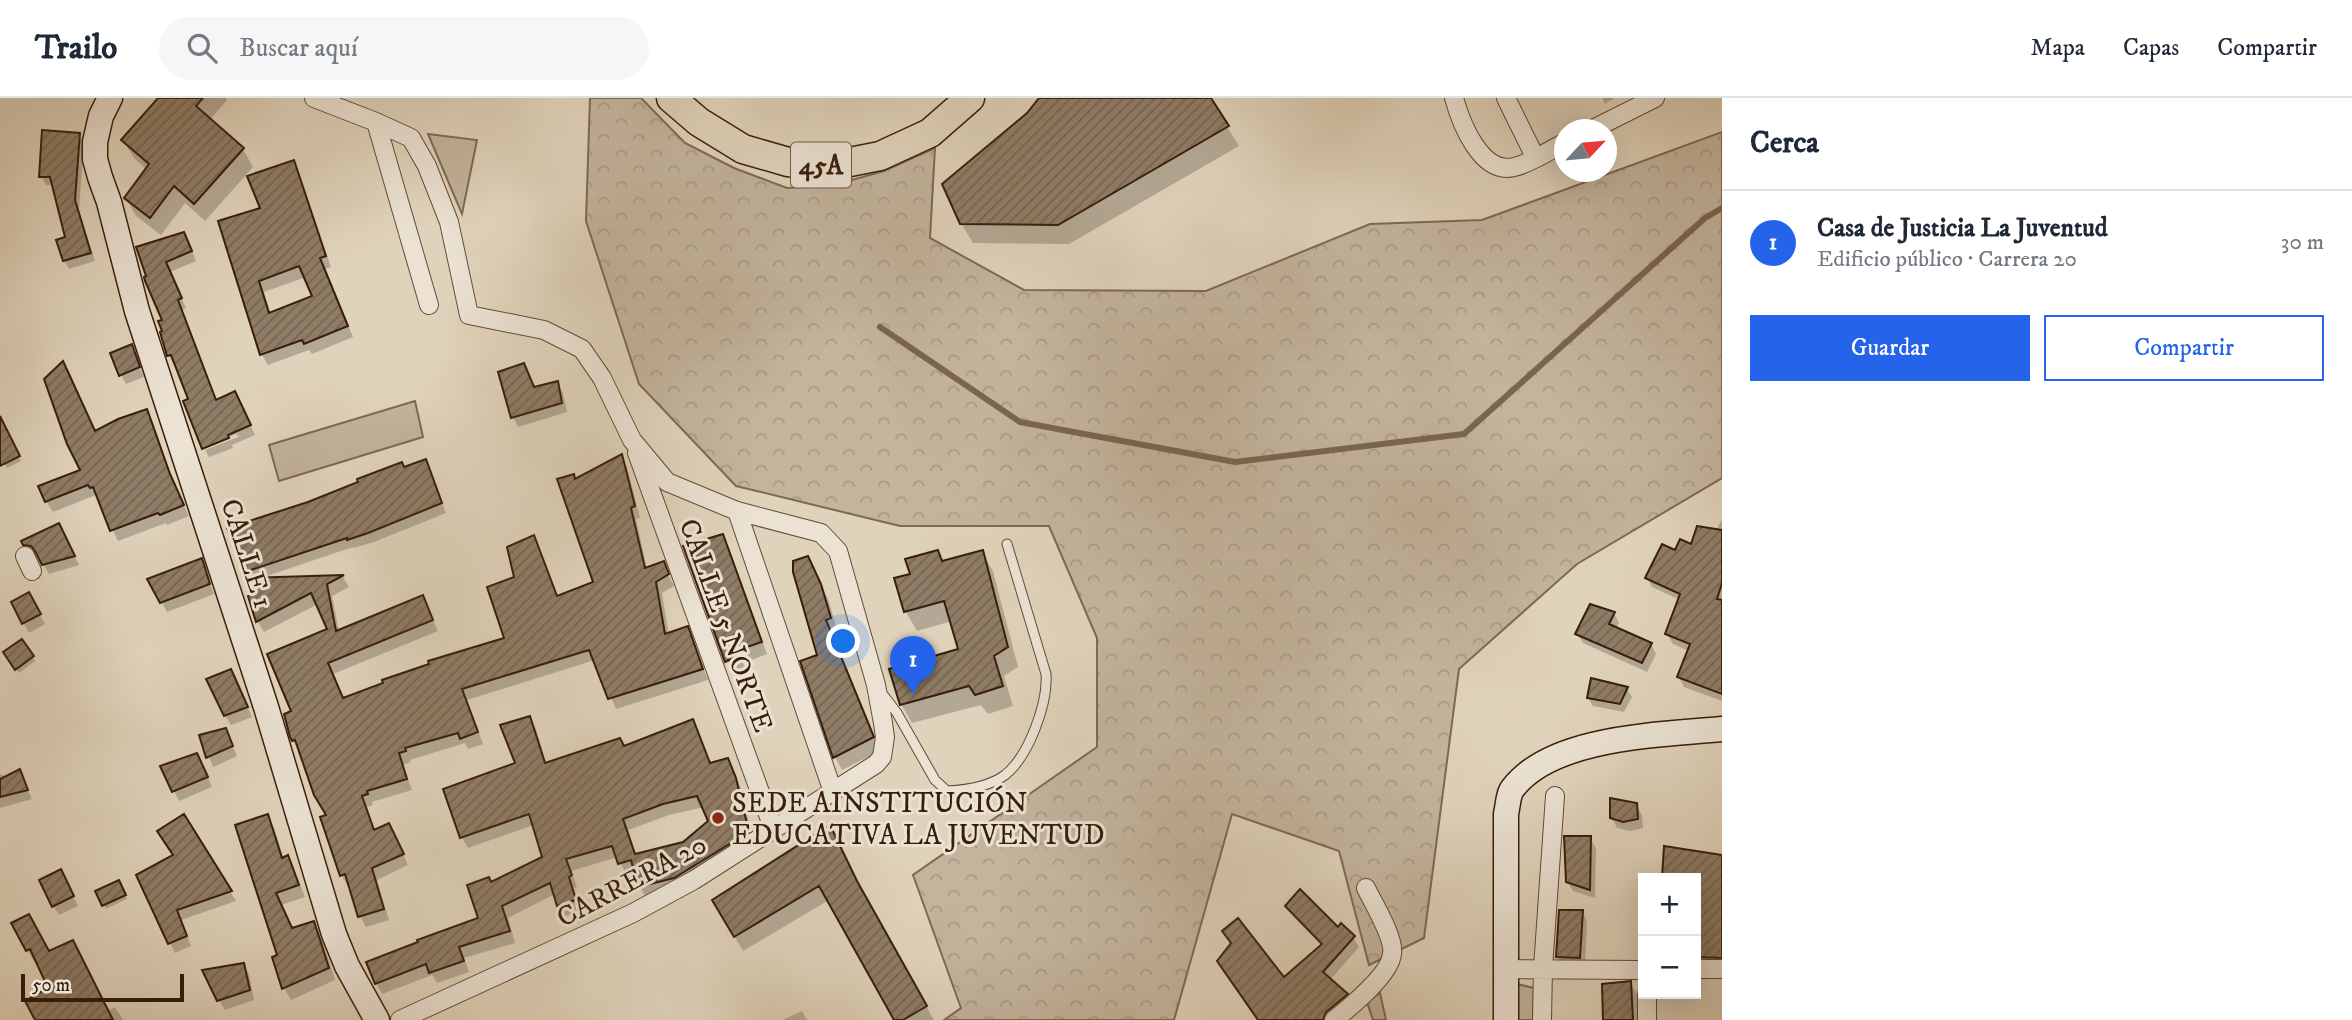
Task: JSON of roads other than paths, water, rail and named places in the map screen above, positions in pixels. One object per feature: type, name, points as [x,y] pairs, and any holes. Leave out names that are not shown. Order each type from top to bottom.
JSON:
[{"type":"main road","name":"45A","points":[[671,98],[699,122],[743,149],[788,162],[830,166],[880,156],[930,133],[970,98]]},
{"type":"street","name":"CALLE 1","points":[[110,98],[97,128],[96,159],[137,311],[270,719],[334,934],[347,966],[377,1020]]},
{"type":"street","points":[[314,98],[411,138],[427,166],[449,222],[469,315],[544,330],[582,349],[602,378],[632,440],[667,482],[737,510],[834,792]]},
{"type":"street","points":[[1454,98],[1461,121],[1474,145],[1492,164],[1513,168],[1554,148]]},
{"type":"street","points":[[1506,98],[1535,158]]},
{"type":"street","points":[[1607,119],[1629,104],[1654,98]]},
{"type":"street","points":[[376,122],[429,305]]},
{"type":"street","name":"CALLE 5 NORTE","points":[[632,440],[773,828]]},
{"type":"street","name":"CARRERA 20","points":[[400,1020],[633,913],[694,880],[834,792],[876,764],[882,757],[886,737],[876,685],[838,551],[821,533],[737,510]]},
{"type":"street","points":[[1506,1020],[1506,814],[1511,790],[1530,771],[1551,759],[1591,744],[1722,729]]},
{"type":"street","points":[[1542,1020],[1555,796]]},
{"type":"street","points":[[1334,1020],[1363,997],[1388,966],[1393,954],[1390,940],[1366,888]]},
{"type":"street","points":[[1506,969],[1638,970]]},
{"type":"street","points":[[1701,970],[1722,969]]},
{"type":"street","points":[[1647,999],[1647,1020]]},
{"type":"lane","points":[[876,685],[897,713],[935,780],[947,790],[975,788],[1004,776],[1018,762],[1035,729],[1047,688],[1046,674],[1007,544]]},
{"type":"waterway","points":[[880,327],[1020,422],[1235,462],[1464,434],[1705,218],[1722,208]]},
{"type":"place","name":"Casa de Justicia La Juventud","points":[[913,694]]},
{"type":"place","name":"SEDE AINSTITUCIÓN EDUCATIVA LA JUVENTUD","points":[[718,818]]}]
